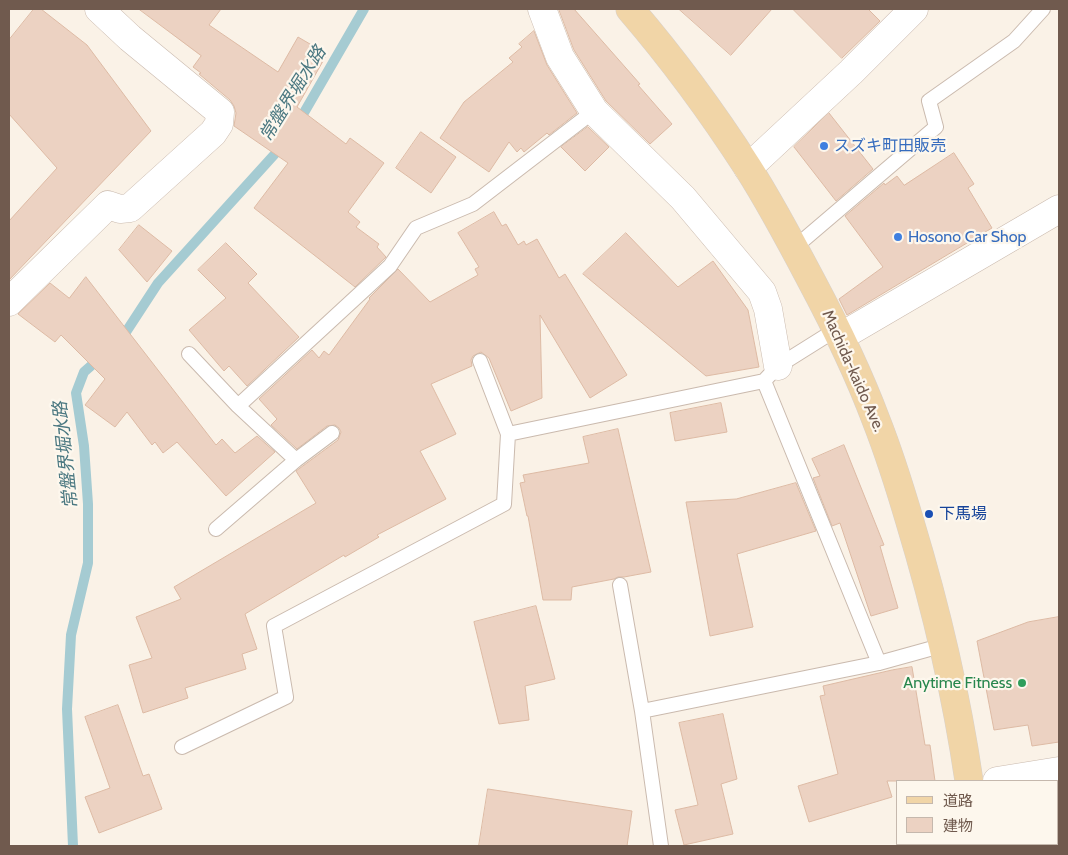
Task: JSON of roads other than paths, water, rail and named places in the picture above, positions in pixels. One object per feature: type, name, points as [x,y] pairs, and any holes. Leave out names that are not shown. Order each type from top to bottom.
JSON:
[{"type":"main road","name":"Machida-kaido Ave.","points":[[630,9],[668,53],[748,168],[794,248],[839,333],[876,420],[897,480],[934,603],[962,735],[969,780]]},
{"type":"street","points":[[9,302],[108,204],[120,209],[130,208],[213,133],[219,124],[220,112],[130,38],[99,9]]},
{"type":"street","points":[[542,9],[560,58],[594,111],[683,198],[762,292],[768,309],[771,373]]},
{"type":"street","points":[[748,168],[851,72],[914,9]]},
{"type":"street","points":[[839,333],[1059,209]]},
{"type":"street","points":[[1004,780],[1059,771]]},
{"type":"lane","points":[[794,248],[936,127],[929,101],[1014,41],[1043,9]]},
{"type":"lane","points":[[238,406],[390,266],[416,228],[473,204],[594,111]]},
{"type":"lane","points":[[508,434],[771,373],[839,333]]},
{"type":"lane","points":[[189,354],[238,406],[296,460]]},
{"type":"lane","points":[[182,747],[286,697],[274,626],[504,504],[508,434],[480,361]]},
{"type":"lane","points":[[771,373],[879,663]]},
{"type":"lane","points":[[216,529],[296,460],[332,433]]},
{"type":"lane","points":[[620,585],[642,711],[661,846]]},
{"type":"lane","points":[[642,711],[879,663],[944,645]]},
{"type":"waterway","name":"常盤界堀水路","points":[[298,123],[364,9]]},
{"type":"waterway","name":"常盤界堀水路","points":[[118,340],[126,332],[158,283],[283,145]]},
{"type":"waterway","name":"常盤界堀水路","points":[[73,846],[67,709],[71,635],[88,563],[88,504],[84,446],[76,393],[84,372],[101,357]]},
{"type":"place","name":"スズキ町田販売","points":[[824,146]]},
{"type":"place","name":"Hosono Car Shop","points":[[898,237]]},
{"type":"place","name":"下馬場","points":[[929,514]]},
{"type":"place","name":"Anytime Fitness","points":[[1022,683]]}]
